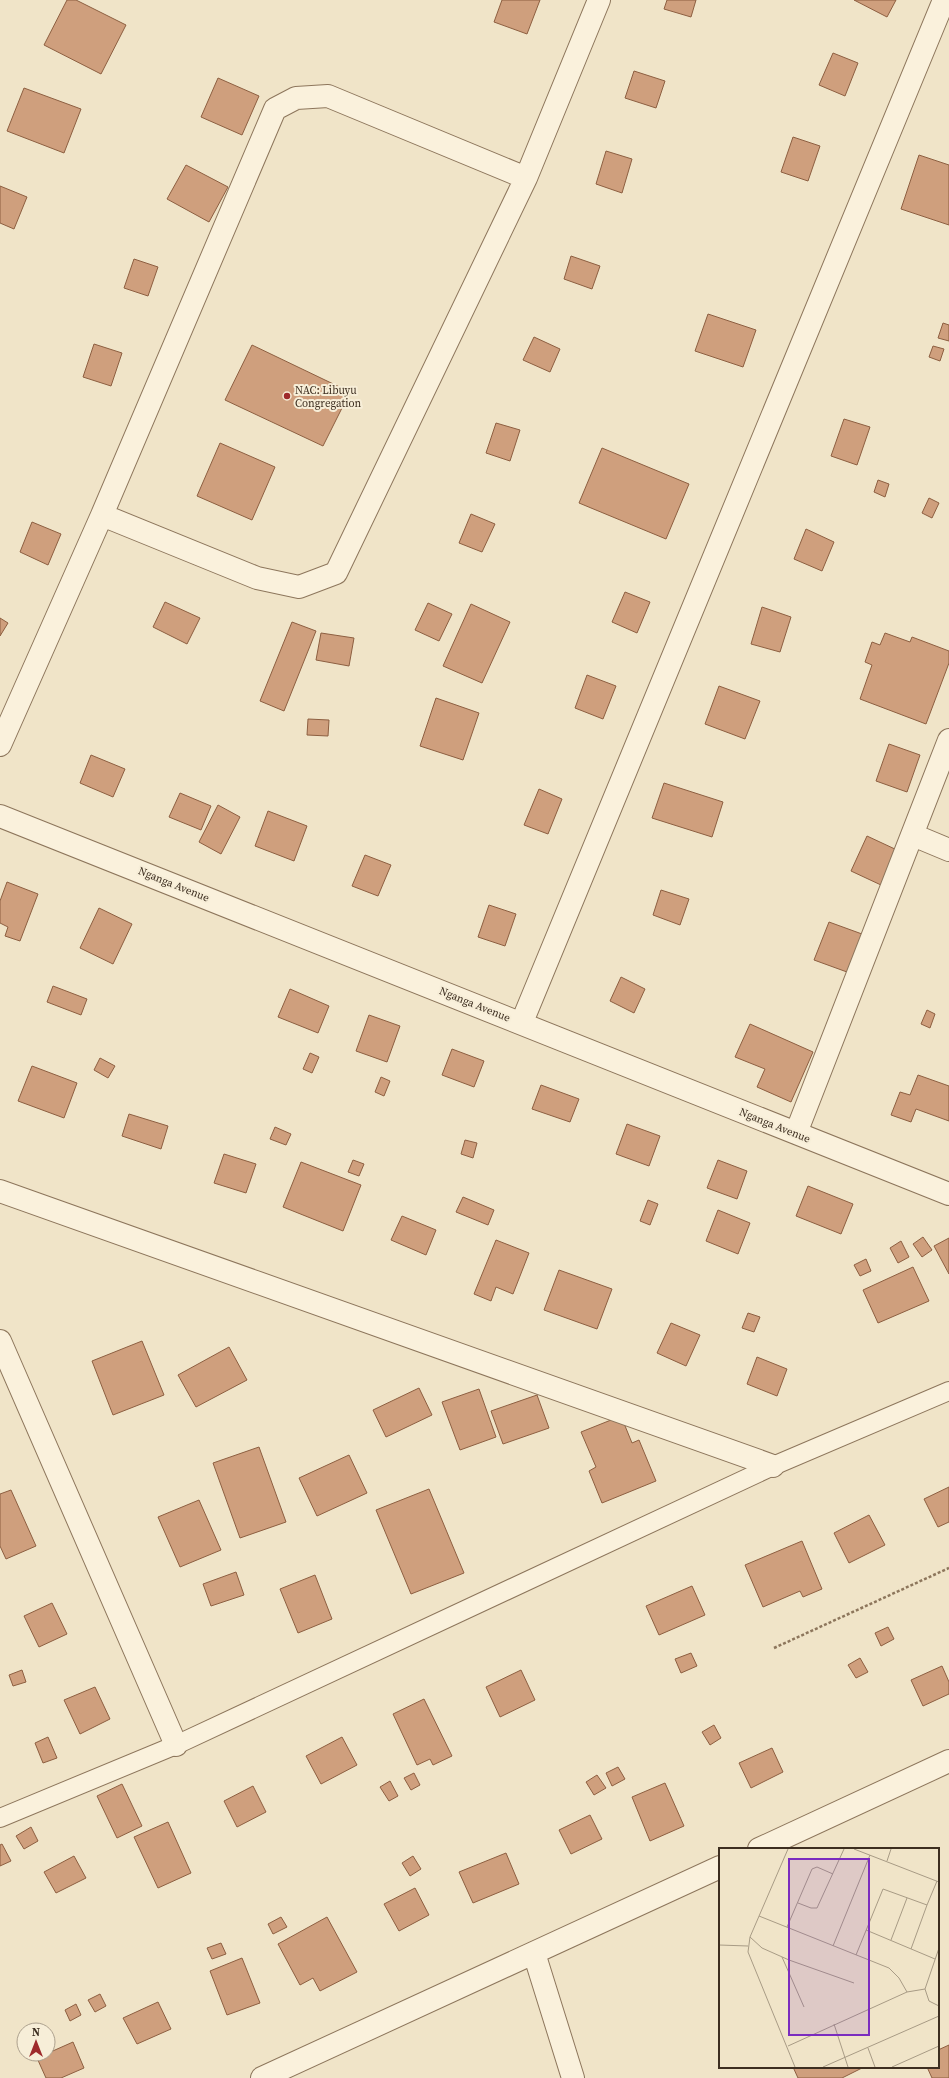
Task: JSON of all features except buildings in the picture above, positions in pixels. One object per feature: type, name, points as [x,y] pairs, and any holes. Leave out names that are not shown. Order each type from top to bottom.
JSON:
[{"type":"street","points":[[102,515],[257,578],[298,586],[336,573],[526,178],[599,0]]},
{"type":"street","points":[[522,1022],[944,0]]},
{"type":"street","points":[[0,745],[102,515],[275,109],[296,98],[328,96],[526,178]]},
{"type":"street","points":[[796,1133],[949,740]]},
{"type":"street","name":"Nganga Avenue","points":[[0,816],[522,1022],[949,1194]]},
{"type":"street","points":[[913,835],[949,850]]},
{"type":"street","points":[[0,1191],[773,1466]]},
{"type":"street","points":[[0,1341],[176,1745]]},
{"type":"street","points":[[761,1848],[949,1761]]},
{"type":"street","points":[[262,2078],[719,1867]]},
{"type":"street","points":[[534,1953],[573,2078]]},
{"type":"lane","points":[[0,1818],[176,1745],[773,1466],[949,1390]]},
{"type":"path","points":[[774,1648],[949,1568]]},
{"type":"place","name":"NAC: Libuyu Congregation","points":[[287,396]]}]
